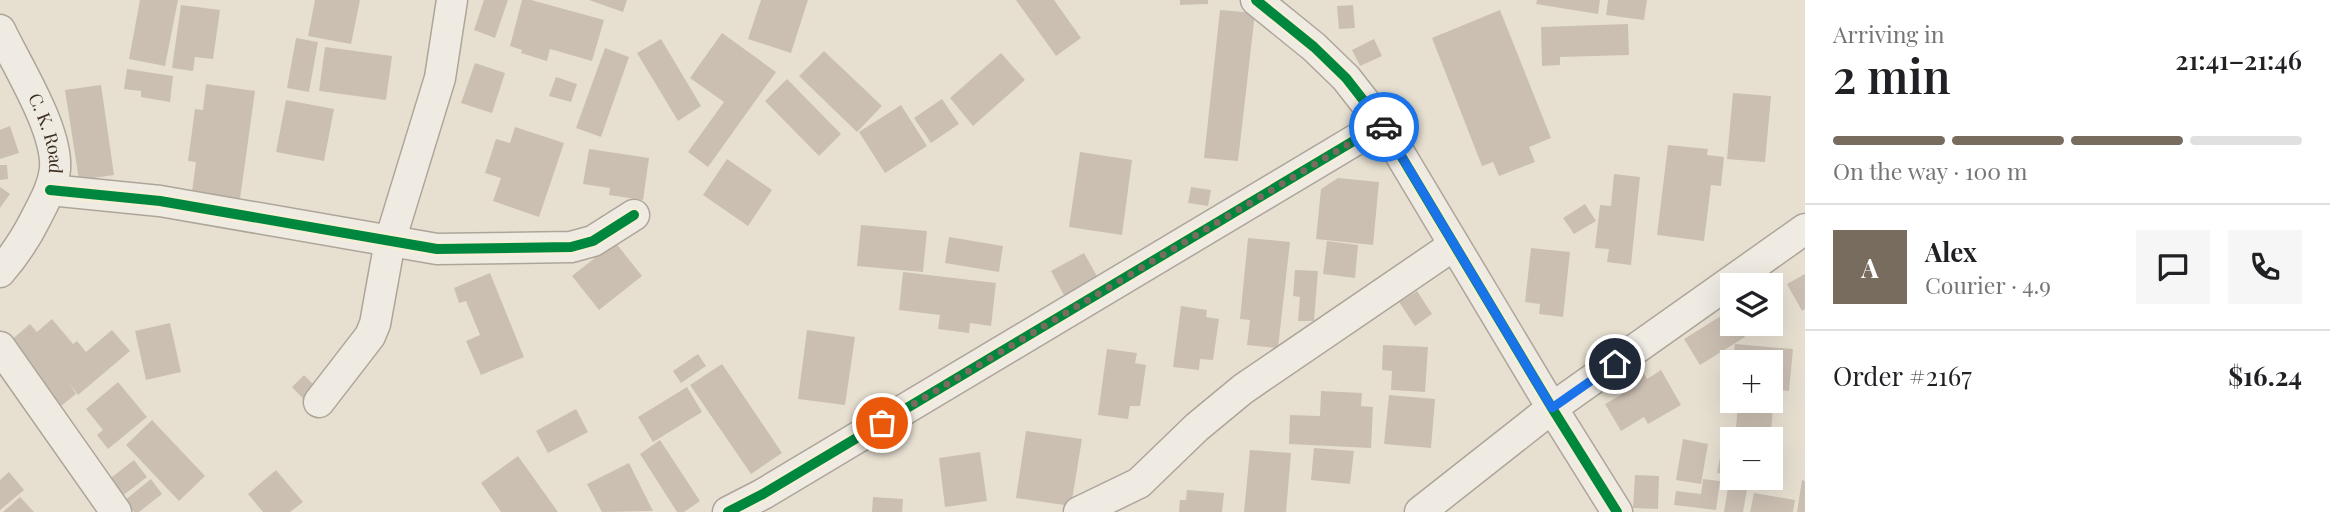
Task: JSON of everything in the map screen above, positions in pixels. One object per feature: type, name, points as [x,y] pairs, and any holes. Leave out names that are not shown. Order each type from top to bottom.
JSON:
[{"type":"street","points":[[319,402],[370,336],[375,324],[390,241],[440,78],[452,0]]},
{"type":"street","points":[[1256,0],[1314,47],[1346,78],[1382,124],[1617,512]]},
{"type":"street","name":"C. K. Road","points":[[0,30],[50,133],[55,168],[50,190],[17,251],[0,272]]},
{"type":"street","points":[[728,512],[766,503],[1382,124]]},
{"type":"street","points":[[50,190],[160,201],[437,249],[571,247],[593,241],[634,215]]},
{"type":"street","points":[[1420,512],[1552,408],[1805,229]]},
{"type":"street","points":[[1079,512],[1139,483],[1243,389],[1454,245]]},
{"type":"street","points":[[0,347],[116,512]]},
{"type":"building","points":[[140,0],[178,0],[165,66],[129,59]]},
{"type":"building","points":[[315,0],[360,0],[351,44],[308,36]]},
{"type":"building","points":[[484,0],[508,0],[495,38],[474,30]]},
{"type":"building","points":[[522,0],[531,0],[604,20],[592,61],[550,49],[547,61],[521,53],[522,50],[510,46]]},
{"type":"building","points":[[589,0],[627,0],[623,12]]},
{"type":"building","points":[[761,0],[808,0],[791,53],[748,39]]},
{"type":"building","points":[[1016,0],[1054,0],[1081,38],[1056,56]]},
{"type":"building","points":[[1180,0],[1208,0],[1208,4],[1180,5]]},
{"type":"building","points":[[1537,0],[1600,0],[1598,14],[1536,4]]},
{"type":"building","points":[[1608,0],[1647,0],[1644,20],[1606,15]]},
{"type":"building","points":[[181,5],[220,10],[213,59],[195,57],[193,71],[172,68]]},
{"type":"building","points":[[1353,5],[1355,28],[1339,29],[1337,6]]},
{"type":"building","points":[[1220,10],[1255,13],[1238,161],[1204,158]]},
{"type":"building","points":[[1500,10],[1551,138],[1529,147],[1535,162],[1499,176],[1493,162],[1482,166],[1432,38]]},
{"type":"building","points":[[1628,24],[1629,55],[1560,57],[1560,65],[1542,66],[1541,27]]},
{"type":"building","points":[[722,33],[776,72],[708,167],[688,152],[724,102],[690,78]]},
{"type":"building","points":[[296,38],[318,42],[309,92],[287,88]]},
{"type":"building","points":[[661,39],[701,106],[678,121],[637,53]]},
{"type":"building","points":[[1374,39],[1382,56],[1360,66],[1352,50]]},
{"type":"building","points":[[325,47],[392,56],[386,100],[319,91]]},
{"type":"building","points":[[605,48],[629,57],[601,137],[576,128]]},
{"type":"building","points":[[824,51],[882,106],[857,132],[799,76]]},
{"type":"building","points":[[1001,53],[1025,80],[973,126],[950,98]]},
{"type":"building","points":[[475,63],[505,73],[492,113],[461,103]]},
{"type":"building","points":[[127,69],[173,76],[170,102],[141,97],[141,91],[124,89]]},
{"type":"building","points":[[556,77],[577,84],[571,102],[549,96]]},
{"type":"building","points":[[787,79],[841,134],[819,156],[765,101]]},
{"type":"building","points":[[206,84],[255,91],[240,199],[192,192],[196,162],[188,161],[195,109],[203,110]]},
{"type":"building","points":[[101,85],[114,175],[79,180],[65,90]]},
{"type":"building","points":[[1733,93],[1771,96],[1765,162],[1727,159]]},
{"type":"building","points":[[942,99],[959,124],[931,143],[914,118]]},
{"type":"building","points":[[286,100],[334,109],[324,161],[276,152]]},
{"type":"building","points":[[901,105],[927,146],[885,173],[859,132]]},
{"type":"building","points":[[10,126],[19,153],[0,159],[0,130]]},
{"type":"building","points":[[515,127],[564,143],[539,217],[493,201],[501,178],[485,173],[496,139],[510,143]]},
{"type":"building","points":[[1668,145],[1708,149],[1707,155],[1724,157],[1721,186],[1711,185],[1704,241],[1657,235]]},
{"type":"building","points":[[589,149],[649,158],[643,200],[609,195],[610,188],[583,184]]},
{"type":"building","points":[[1080,152],[1132,160],[1122,235],[1069,227]]},
{"type":"building","points":[[727,159],[772,190],[748,226],[703,195]]},
{"type":"building","points":[[0,165],[7,165],[8,179],[0,180]]},
{"type":"building","points":[[1614,174],[1640,177],[1631,265],[1607,262],[1609,249],[1595,248],[1600,205],[1611,206]]},
{"type":"building","points":[[1338,178],[1379,182],[1373,245],[1316,239],[1321,189]]},
{"type":"building","points":[[0,187],[10,194],[0,208]]},
{"type":"building","points":[[1191,187],[1211,190],[1208,206],[1188,203]]},
{"type":"building","points":[[1585,204],[1596,221],[1574,234],[1563,218]]},
{"type":"building","points":[[861,225],[927,231],[923,272],[857,266]]},
{"type":"building","points":[[949,237],[1003,246],[999,272],[945,263]]},
{"type":"building","points":[[1248,238],[1290,242],[1278,348],[1247,345],[1250,320],[1240,319]]},
{"type":"building","points":[[1327,241],[1358,245],[1355,278],[1323,274]]},
{"type":"building","points":[[615,242],[642,276],[599,310],[572,276]]},
{"type":"building","points":[[1531,248],[1570,252],[1563,317],[1539,314],[1540,304],[1525,302]]},
{"type":"building","points":[[1084,253],[1098,278],[1065,297],[1051,271]]},
{"type":"building","points":[[1295,270],[1318,271],[1314,321],[1298,321],[1300,297],[1293,296]]},
{"type":"building","points":[[903,272],[996,283],[991,326],[970,323],[969,333],[938,329],[940,315],[899,310]]},
{"type":"building","points":[[490,273],[524,357],[481,375],[466,341],[480,335],[466,301],[459,303],[454,288]]},
{"type":"building","points":[[1805,274],[1805,309],[1802,311],[1787,284]]},
{"type":"building","points":[[1417,291],[1432,314],[1415,326],[1399,302]]},
{"type":"building","points":[[1181,306],[1207,310],[1206,317],[1219,319],[1213,360],[1200,359],[1199,370],[1173,367]]},
{"type":"building","points":[[1720,317],[1720,336],[1745,337],[1720,350],[1700,365],[1684,339]]},
{"type":"building","points":[[52,319],[73,344],[77,341],[86,352],[112,330],[130,351],[78,395],[69,383],[76,394],[56,410],[3,347],[30,324],[37,332]]},
{"type":"building","points":[[170,323],[181,372],[146,380],[135,331]]},
{"type":"building","points":[[807,330],[855,337],[845,405],[798,399]]},
{"type":"building","points":[[1735,344],[1793,349],[1789,391],[1783,390],[1783,350],[1734,350]]},
{"type":"building","points":[[1383,345],[1428,347],[1425,392],[1391,390],[1392,371],[1382,370]]},
{"type":"building","points":[[1107,349],[1137,353],[1135,363],[1146,365],[1140,406],[1130,406],[1128,419],[1098,415]]},
{"type":"building","points":[[698,354],[706,366],[681,383],[673,371]]},
{"type":"building","points":[[722,364],[782,453],[751,474],[690,385]]},
{"type":"building","points":[[1661,370],[1681,405],[1648,424],[1644,417],[1621,431],[1605,404],[1629,390],[1624,382],[1643,372],[1647,379]]},
{"type":"building","points":[[304,375],[323,394],[311,407],[292,387]]},
{"type":"building","points":[[118,382],[147,417],[108,449],[97,435],[103,430],[86,409]]},
{"type":"building","points":[[687,387],[702,412],[653,442],[638,417]]},
{"type":"building","points":[[1321,391],[1362,393],[1361,406],[1373,407],[1371,448],[1289,444],[1290,415],[1320,416]]},
{"type":"building","points":[[1389,395],[1435,399],[1431,448],[1384,444]]},
{"type":"building","points":[[576,409],[588,432],[548,453],[536,431]]},
{"type":"building","points":[[1737,413],[1773,413],[1771,427],[1736,427]]},
{"type":"building","points":[[152,420],[205,476],[179,501],[126,445]]},
{"type":"building","points":[[1026,431],[1082,439],[1071,506],[1016,498]]},
{"type":"building","points":[[1683,439],[1708,444],[1701,484],[1676,480]]},
{"type":"building","points":[[660,440],[700,501],[684,512],[677,512],[640,454]]},
{"type":"building","points":[[1314,448],[1354,451],[1350,484],[1311,480]]},
{"type":"building","points":[[1250,450],[1291,453],[1286,512],[1244,512]]},
{"type":"building","points":[[980,452],[987,501],[945,507],[939,458]]},
{"type":"building","points":[[518,456],[558,512],[501,512],[481,483]]},
{"type":"building","points":[[134,460],[147,477],[121,497],[108,480]]},
{"type":"building","points":[[629,463],[653,511],[602,512],[587,484]]},
{"type":"building","points":[[276,470],[303,502],[290,512],[263,512],[248,494]]},
{"type":"building","points":[[9,472],[24,490],[0,510],[0,480]]},
{"type":"building","points":[[1635,475],[1659,476],[1658,509],[1633,508]]},
{"type":"building","points":[[151,479],[162,494],[139,512],[134,512],[125,500]]},
{"type":"building","points":[[1703,479],[1720,481],[1716,510],[1674,505],[1676,491],[1701,494]]},
{"type":"building","points":[[1802,480],[1805,481],[1805,512],[1797,512]]},
{"type":"building","points":[[1187,490],[1224,493],[1222,512],[1179,512],[1180,500],[1186,500]]},
{"type":"building","points":[[1728,490],[1747,490],[1743,512],[1724,512]]},
{"type":"building","points":[[1754,493],[1795,500],[1793,512],[1750,512]]},
{"type":"building","points":[[20,497],[34,512],[3,512]]},
{"type":"building","points":[[873,497],[903,499],[902,512],[872,512]]},
{"type":"cycle path","points":[[1256,0],[1314,47],[1346,78],[1382,124],[1617,512]]},
{"type":"cycle path","points":[[728,512],[763,494],[1382,124]]},
{"type":"cycle path","points":[[50,190],[160,201],[437,249],[571,247],[593,241],[634,215]]},
{"type":"way so far","points":[[882,423],[1382,124],[1384,127]]},
{"type":"route","points":[[1384,127],[1552,408],[1615,364]]}]
